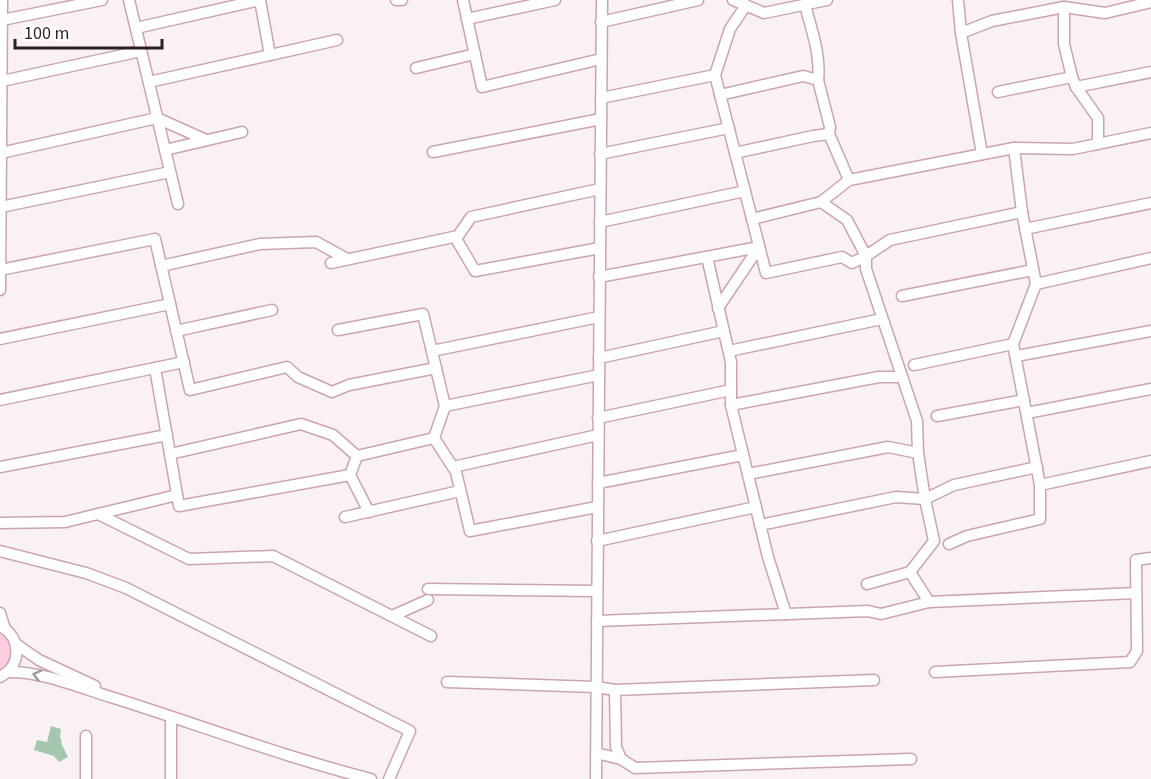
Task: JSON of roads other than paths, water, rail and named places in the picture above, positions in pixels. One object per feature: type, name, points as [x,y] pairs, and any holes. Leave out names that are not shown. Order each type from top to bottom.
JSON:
[{"type":"street","points":[[0,290],[2,0]]},
{"type":"street","points":[[2,20],[102,0]]},
{"type":"street","points":[[129,0],[178,204]]},
{"type":"street","points":[[136,28],[260,0],[270,55]]},
{"type":"street","points":[[396,0],[402,0]]},
{"type":"street","points":[[463,0],[482,87],[601,59]]},
{"type":"street","points":[[467,19],[555,0]]},
{"type":"street","points":[[596,779],[602,0]]},
{"type":"street","points":[[601,22],[698,0]]},
{"type":"street","points":[[733,0],[764,13],[827,0]]},
{"type":"street","points":[[958,0],[961,33],[982,154]]},
{"type":"street","points":[[1101,0],[1105,13]]},
{"type":"street","points":[[961,33],[992,21],[1064,7],[1105,13],[1151,2]]},
{"type":"street","points":[[805,4],[814,39],[818,80],[830,127],[829,134],[849,180]]},
{"type":"street","points":[[746,5],[729,28],[715,75],[766,273],[842,257],[852,263],[890,240],[1022,212]]},
{"type":"street","points":[[1064,7],[1064,44],[1074,82],[1098,118],[1098,144]]},
{"type":"street","points":[[149,82],[338,40]]},
{"type":"street","points":[[1,74],[141,51]]},
{"type":"street","points":[[416,68],[475,54]]},
{"type":"street","points":[[998,92],[1151,72]]},
{"type":"street","points":[[601,99],[715,75]]},
{"type":"street","points":[[720,95],[803,76],[818,80]]},
{"type":"street","points":[[1,149],[157,118],[206,140]]},
{"type":"street","points":[[433,152],[601,119]]},
{"type":"street","points":[[600,154],[729,128]]},
{"type":"street","points":[[165,150],[242,132]]},
{"type":"street","points":[[752,219],[821,202],[849,180],[1014,148],[1073,148],[1151,133]]},
{"type":"street","points":[[735,153],[829,134]]},
{"type":"street","points":[[949,543],[967,536],[1040,519],[1040,485],[1013,344],[1036,284],[1022,212],[1014,148]]},
{"type":"street","points":[[1,207],[170,172]]},
{"type":"street","points":[[331,263],[455,237],[471,217],[600,189]]},
{"type":"street","points":[[600,222],[745,191]]},
{"type":"street","points":[[821,202],[847,220],[866,256],[866,269],[917,421],[918,453],[934,541],[910,572],[867,584]]},
{"type":"street","points":[[1025,229],[1151,203]]},
{"type":"street","points":[[455,237],[475,271],[600,248]]},
{"type":"street","points":[[0,270],[155,239],[190,390],[287,367],[298,377],[332,392],[349,385],[436,368]]},
{"type":"street","points":[[161,266],[260,243],[316,242],[347,259]]},
{"type":"street","points":[[599,277],[759,247]]},
{"type":"street","points":[[718,308],[759,247]]},
{"type":"street","points":[[707,257],[731,362],[731,405],[768,557],[786,614]]},
{"type":"street","points":[[1036,284],[1151,258]]},
{"type":"street","points":[[902,296],[1033,270]]},
{"type":"street","points":[[0,339],[170,304]]},
{"type":"street","points":[[176,331],[272,310]]},
{"type":"street","points":[[338,330],[423,314],[445,406],[434,438]]},
{"type":"street","points":[[432,351],[599,317]]},
{"type":"street","points":[[729,351],[882,319]]},
{"type":"street","points":[[599,358],[724,331]]},
{"type":"street","points":[[1016,356],[1151,331]]},
{"type":"street","points":[[915,365],[1013,344]]},
{"type":"street","points":[[0,400],[184,362]]},
{"type":"street","points":[[155,368],[179,506],[350,474]]},
{"type":"street","points":[[445,406],[598,375]]},
{"type":"street","points":[[731,405],[879,377],[902,377]]},
{"type":"street","points":[[1027,413],[1151,389]]},
{"type":"street","points":[[598,418],[731,390]]},
{"type":"street","points":[[937,416],[1024,400]]},
{"type":"street","points":[[170,454],[301,424],[333,435],[357,456]]},
{"type":"street","points":[[0,467],[167,435]]},
{"type":"street","points":[[453,467],[598,435]]},
{"type":"street","points":[[357,456],[434,438]]},
{"type":"street","points":[[434,438],[456,472],[470,531],[597,507]]},
{"type":"street","points":[[748,474],[888,447],[918,453]]},
{"type":"street","points":[[598,483],[743,455]]},
{"type":"street","points":[[357,456],[350,474],[369,512]]},
{"type":"street","points":[[1040,485],[1151,461]]},
{"type":"street","points":[[760,525],[896,497],[925,499],[954,485],[1037,467]]},
{"type":"street","points":[[345,517],[460,491]]},
{"type":"street","points":[[0,523],[65,522],[177,495]]},
{"type":"street","points":[[597,541],[756,507]]},
{"type":"street","points":[[98,514],[189,559],[273,556],[431,636]]},
{"type":"street","points":[[0,551],[86,573],[126,588],[410,731],[389,779]]},
{"type":"street","points":[[935,672],[1130,662],[1137,651],[1136,560],[1151,558]]},
{"type":"street","points":[[910,572],[929,602]]},
{"type":"street","points":[[392,616],[428,594],[597,591]]},
{"type":"street","points":[[597,621],[868,610],[881,614],[929,602],[1136,593]]},
{"type":"street","points":[[0,613],[3,628],[10,633],[16,644],[17,653],[16,660],[4,675],[0,689]]},
{"type":"street","points":[[16,644],[39,660],[134,704]]},
{"type":"street","points":[[4,675],[33,673],[248,743],[371,779]]},
{"type":"street","points":[[447,682],[596,687],[615,690],[874,680]]},
{"type":"street","points":[[615,690],[616,747],[621,759]]},
{"type":"street","points":[[171,717],[171,779]]},
{"type":"street","points":[[86,736],[86,779]]},
{"type":"street","points":[[596,753],[621,759],[635,768],[912,759]]}]
